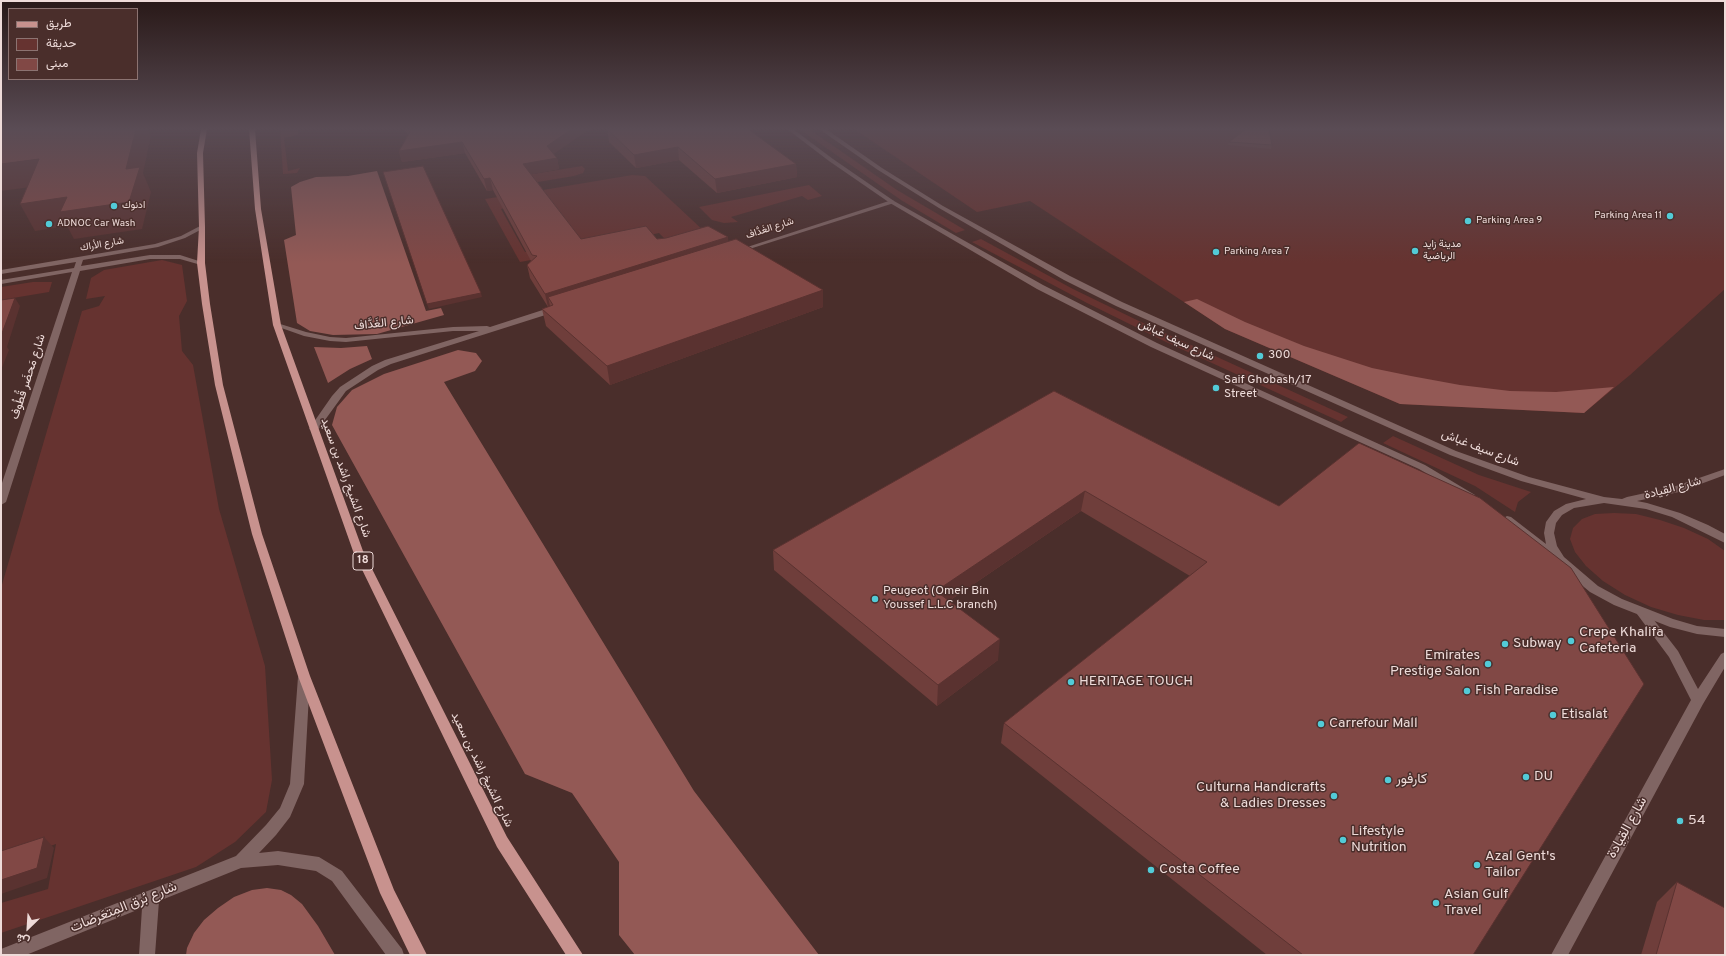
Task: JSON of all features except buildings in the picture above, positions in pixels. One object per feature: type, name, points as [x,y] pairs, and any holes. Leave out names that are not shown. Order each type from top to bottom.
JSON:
[{"type":"main road","points":[[201,174],[201,263],[206,304],[219,385],[257,534],[304,676],[388,893],[419,955]]},
{"type":"main road","name":"شارع الشيخ راشد بن سعيد","points":[[255,174],[258,209],[278,325],[358,551],[499,835],[575,955]]},
{"type":"street","name":"شارع سيف غباش","points":[[850,174],[892,202],[993,261],[1093,314],[1154,345],[1422,468],[1478,500]]},
{"type":"street","name":"شارع سيف غباش","points":[[887,174],[941,207],[1067,278],[1119,304],[1458,455],[1525,479],[1604,500]]},
{"type":"street","name":"شارع الغَدَّاف","points":[[733,252],[892,202]]},
{"type":"street","name":"شارع الأراك","points":[[1,272],[156,246],[183,237],[202,227]]},
{"type":"street","name":"شارع الأراك","points":[[1,282],[161,256],[184,258],[201,263]]},
{"type":"street","name":"شارع مَحضَر قُطُوف","points":[[1,502],[80,259]]},
{"type":"street","name":"شارع الغَدَّاف","points":[[314,429],[335,398],[352,382],[388,362],[564,307]]},
{"type":"street","name":"شارع الغَدَّاف","points":[[278,325],[300,334],[346,340],[468,328],[495,329]]},
{"type":"street","name":"شارع القِيادة","points":[[1620,502],[1675,490],[1725,472]]},
{"type":"street","points":[[1560,560],[1552,546],[1549,533],[1551,522],[1558,512],[1570,506],[1585,502],[1604,500],[1647,506],[1676,515],[1704,527],[1725,539]]},
{"type":"street","points":[[1501,514],[1560,560],[1575,574],[1594,588],[1618,602],[1643,614],[1670,623],[1697,630],[1725,633]]},
{"type":"street","points":[[1643,614],[1674,654],[1698,700]]},
{"type":"street","name":"شارع القِيادة","points":[[1559,955],[1698,700],[1725,657]]},
{"type":"street","name":"شارع بُرق المِتعَرضات","points":[[241,861],[286,812],[297,784],[304,676]]},
{"type":"street","name":"شارع بُرق المِتعَرضات","points":[[6,955],[241,861],[278,858],[319,864],[337,876],[396,955]]},
{"type":"street","points":[[147,955],[151,897]]},
{"type":"green space","points":[[536,174],[581,174],[526,184],[521,176]]},
{"type":"green space","points":[[863,174],[873,174],[897,190],[965,230],[956,233],[901,200]]},
{"type":"green space","name":"مدينة زايد الرياضية","points":[[920,174],[1725,174],[1725,289],[1630,375],[1584,413],[1400,404],[1225,329],[1030,201],[977,212]]},
{"type":"green space","points":[[632,175],[645,176],[705,232],[667,241],[659,233],[556,255],[537,191]]},
{"type":"green space","points":[[809,185],[822,196],[808,200],[802,196],[731,217],[738,222],[724,223],[712,220],[699,207]]},
{"type":"green space","points":[[498,197],[512,206],[501,209],[525,252],[537,250],[542,258],[520,262],[485,199]]},
{"type":"green space","points":[[981,239],[1073,289],[1141,322],[1348,417],[1341,422],[1166,342],[1087,303],[972,242]]},
{"type":"green space","points":[[162,260],[182,265],[187,301],[179,316],[182,351],[193,365],[219,509],[265,666],[272,780],[266,812],[235,842],[196,867],[1,933],[1,903],[48,889],[56,844],[1,863],[1,588],[82,311],[99,306],[105,296],[86,299],[91,278],[104,270]]},
{"type":"green space","points":[[33,282],[52,282],[49,292],[1,300],[1,287]]},
{"type":"green space","points":[[1393,436],[1479,475],[1531,492],[1518,502],[1515,512],[1475,486],[1383,443]]},
{"type":"green space","points":[[1595,514],[1636,514],[1684,528],[1708,539],[1725,551],[1725,620],[1704,620],[1678,615],[1651,607],[1625,595],[1603,581],[1586,566],[1575,552],[1570,539],[1573,528],[1582,519]]},
{"type":"shaded area","points":[[362,174],[378,174],[426,311],[441,308],[444,315],[377,334],[333,335],[310,331],[297,323],[284,240],[296,235],[291,187],[300,182],[316,177],[348,176]]},
{"type":"shaded area","points":[[1197,299],[1245,322],[1304,346],[1372,368],[1460,385],[1510,391],[1556,392],[1614,387],[1584,413],[1400,404],[1225,329],[1184,302]]},
{"type":"shaded area","points":[[367,346],[372,359],[350,369],[328,383],[314,347],[341,348]]},
{"type":"shaded area","points":[[458,350],[476,353],[482,361],[475,371],[444,382],[694,791],[819,955],[635,955],[619,935],[619,862],[572,793],[525,774],[332,425],[337,407],[352,390],[384,374]]},
{"type":"shaded area","points":[[267,888],[281,890],[291,895],[302,904],[318,926],[335,955],[186,955],[187,948],[194,933],[204,920],[218,908],[234,897],[252,890]]},
{"type":"place","name":"ادنوك","points":[[114,206]]},
{"type":"place","name":"Parking Area 11","points":[[1670,216]]},
{"type":"place","name":"Parking Area 9","points":[[1468,221]]},
{"type":"place","name":"ADNOC Car Wash","points":[[49,224]]},
{"type":"place","name":"مدينة زايد الرياضية","points":[[1415,251]]},
{"type":"place","name":"Parking Area 7","points":[[1216,252]]},
{"type":"place","name":"300","points":[[1260,356]]},
{"type":"place","name":"Saif Ghobash/17 Street","points":[[1216,388]]},
{"type":"place","name":"Peugeot (Omeir Bin Youssef L.L.C branch)","points":[[875,599]]},
{"type":"place","name":"Crepe Khalifa Cafeteria","points":[[1571,641]]},
{"type":"place","name":"Subway","points":[[1505,644]]},
{"type":"place","name":"Emirates Prestige Salon","points":[[1488,664]]},
{"type":"place","name":"HERITAGE TOUCH","points":[[1071,682]]},
{"type":"place","name":"Fish Paradise","points":[[1467,691]]},
{"type":"place","name":"Etisalat","points":[[1553,715]]},
{"type":"place","name":"Carrefour Mall","points":[[1321,724]]},
{"type":"place","name":"DU","points":[[1526,777]]},
{"type":"place","name":"كارفور","points":[[1388,780]]},
{"type":"place","name":"Culturna Handicrafts & Ladies Dresses","points":[[1334,796]]},
{"type":"place","name":"54","points":[[1680,821]]},
{"type":"place","name":"Lifestyle Nutrition","points":[[1343,840]]},
{"type":"place","name":"Azal Gent's Tailor","points":[[1477,865]]},
{"type":"place","name":"Costa Coffee","points":[[1151,870]]},
{"type":"place","name":"Asian Gulf Travel","points":[[1436,903]]}]
